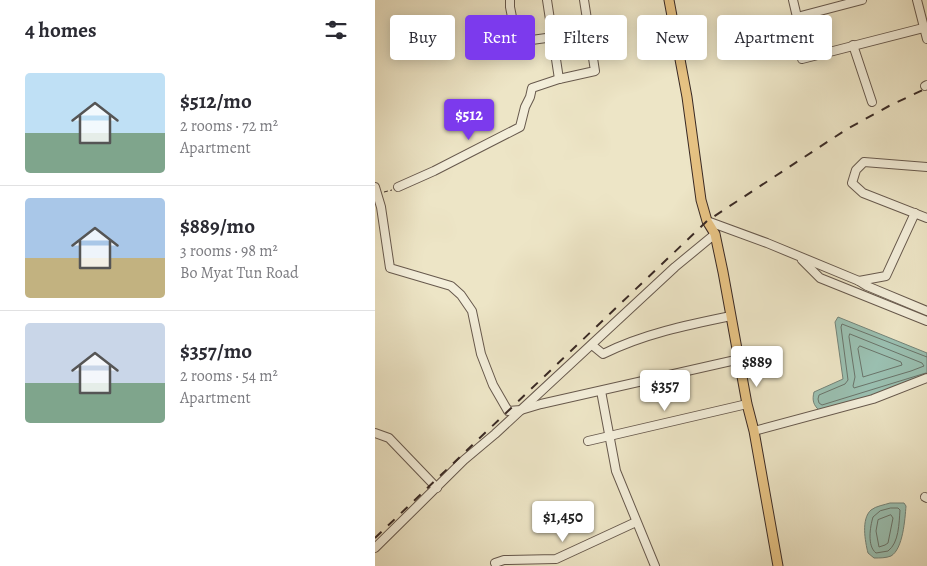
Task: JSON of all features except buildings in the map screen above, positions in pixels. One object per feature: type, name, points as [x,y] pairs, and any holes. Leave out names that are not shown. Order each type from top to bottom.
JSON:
[{"type":"main road","points":[[669,0],[687,97],[701,200],[707,221],[715,234],[778,566]]},
{"type":"street","points":[[510,0],[517,42],[545,39]]},
{"type":"street","points":[[547,0],[550,15]]},
{"type":"street","points":[[583,0],[586,15]]},
{"type":"street","points":[[793,0],[797,15]]},
{"type":"street","points":[[805,15],[862,0]]},
{"type":"street","points":[[917,0],[927,39]]},
{"type":"street","points":[[832,51],[925,27]]},
{"type":"street","points":[[853,46],[872,102]]},
{"type":"street","points":[[557,60],[559,79]]},
{"type":"street","points":[[398,187],[434,171],[520,127],[532,88],[559,79],[595,71],[594,60]]},
{"type":"street","points":[[927,167],[864,162],[857,170],[852,183],[863,193],[927,218]]},
{"type":"street","points":[[375,187],[381,207],[390,268],[451,286],[461,295],[472,311],[481,354],[493,385],[508,411],[521,410],[740,359]]},
{"type":"street","points":[[859,280],[886,276],[915,213]]},
{"type":"street","points":[[707,221],[859,280],[867,286],[927,311]]},
{"type":"street","points":[[375,548],[464,460],[521,410],[675,267],[715,234]]},
{"type":"street","points":[[800,257],[820,278],[927,321]]},
{"type":"street","points":[[592,344],[603,354],[623,344],[675,328],[731,316]]},
{"type":"street","points":[[754,432],[873,399],[927,378]]},
{"type":"street","points":[[601,391],[616,471],[655,566]]},
{"type":"street","points":[[587,441],[747,404]]},
{"type":"street","points":[[375,433],[389,438],[437,488]]},
{"type":"street","points":[[495,563],[504,560],[556,558],[636,522]]},
{"type":"water","points":[[838,317],[927,353],[927,375],[915,382],[820,411],[814,402],[814,392],[843,379],[835,322]]},
{"type":"water","points":[[890,503],[904,503],[906,506],[901,541],[891,556],[874,558],[868,553],[865,536],[866,519],[871,510]]},
{"type":"railway","points":[[375,538],[707,221],[847,129],[927,88]]}]
